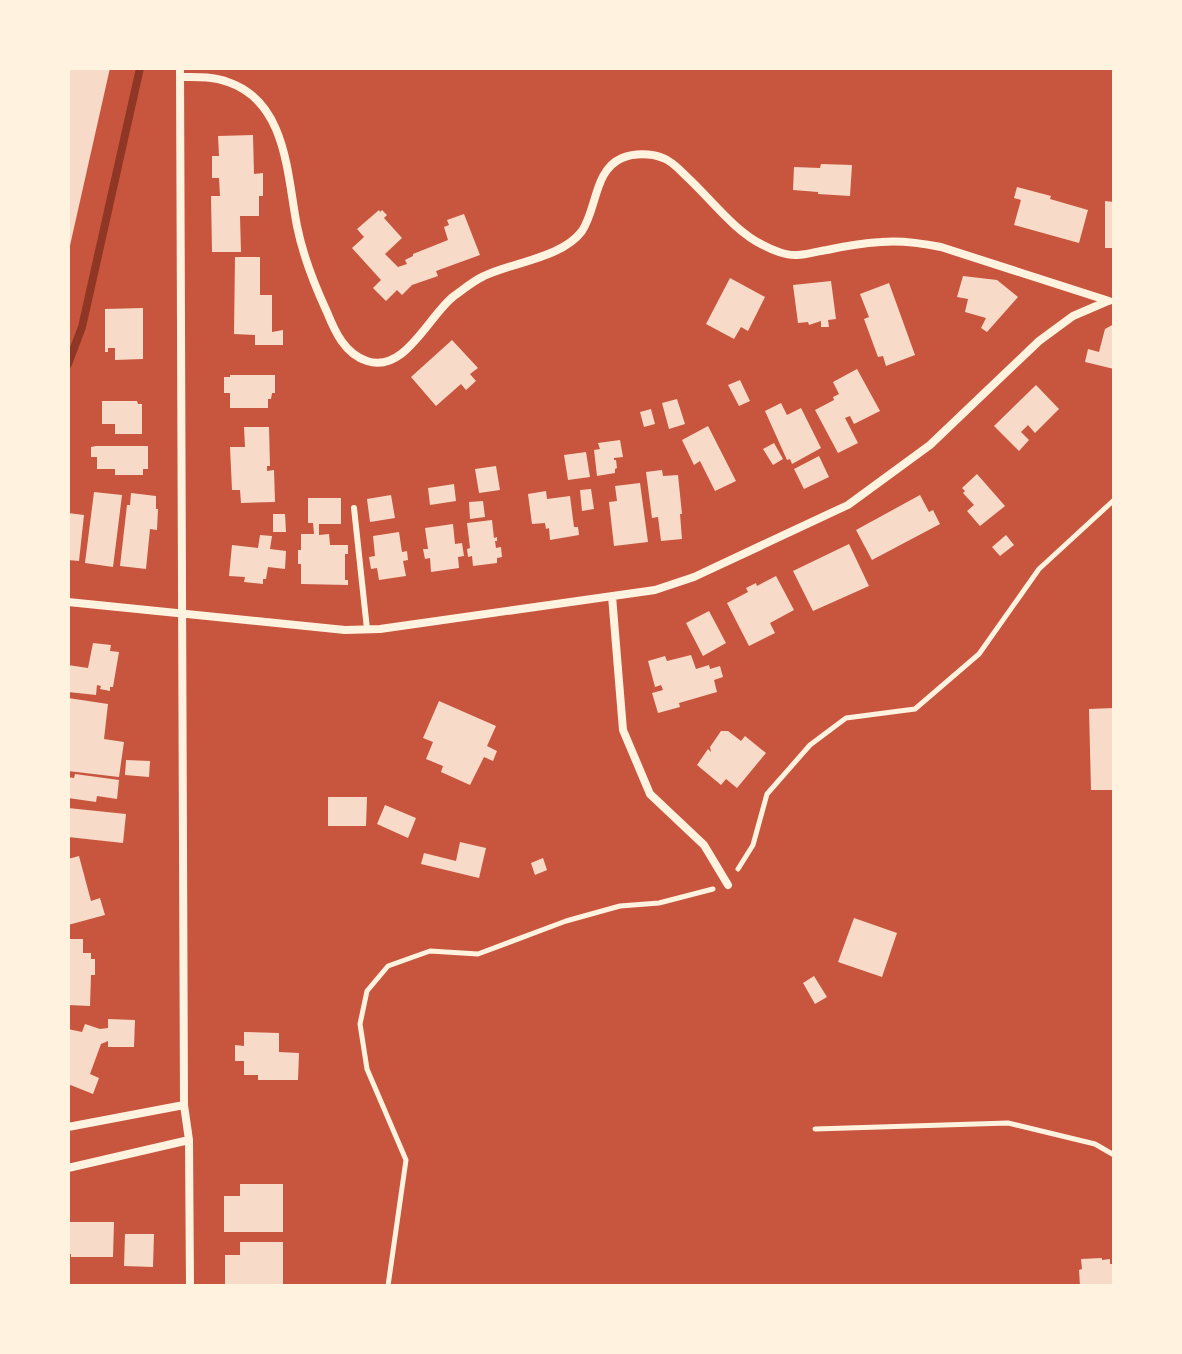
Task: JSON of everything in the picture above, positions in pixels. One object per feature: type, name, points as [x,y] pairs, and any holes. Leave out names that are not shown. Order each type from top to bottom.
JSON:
[{"type":"street","points":[[190,1286],[189,1140],[184,1105],[180,72],[227,81],[255,96],[264,107],[279,134],[301,244],[323,305],[346,348],[369,362],[388,363],[396,358],[450,299],[476,280],[570,243],[582,231],[596,193],[614,163],[623,157],[648,154],[666,158],[745,234],[776,251],[796,256],[884,241],[915,242],[941,247],[1111,300]]},
{"type":"street","points":[[68,602],[345,630],[380,629],[655,590],[694,577],[848,505],[930,445],[1039,341],[1073,316],[1111,300]]},
{"type":"street","points":[[612,596],[623,730],[650,794],[704,845],[728,885]]},
{"type":"street","points":[[68,1127],[184,1105]]},
{"type":"street","points":[[68,1168],[189,1140]]},
{"type":"lane","points":[[354,508],[367,629]]},
{"type":"path","points":[[388,1286],[406,1160],[367,1069],[360,1024],[367,991],[388,966],[430,951],[478,954],[566,921],[620,906],[659,903],[728,885],[753,845],[767,794],[810,745],[846,718],[915,709],[979,654],[1039,569],[1114,500]]},
{"type":"path","points":[[815,1129],[1008,1123],[1095,1144],[1114,1155]]},
{"type":"building","points":[[68,68],[110,68],[69,250],[68,250]]},
{"type":"building","points":[[253,135],[254,174],[263,173],[259,216],[240,216],[241,252],[212,252],[211,196],[220,196],[219,178],[212,178],[212,156],[219,156],[218,136]]},
{"type":"building","points":[[821,164],[852,165],[850,196],[793,190],[794,167],[820,168]]},
{"type":"building","points":[[1017,187],[1088,210],[1079,243],[1014,225],[1021,200],[1014,198]]},
{"type":"building","points":[[1105,201],[1114,202],[1114,248],[1105,248]]},
{"type":"building","points":[[379,210],[387,215],[384,218],[402,238],[385,254],[398,267],[407,264],[405,260],[413,254],[448,240],[444,227],[449,225],[447,220],[464,214],[480,255],[436,271],[438,276],[412,285],[402,295],[397,290],[386,301],[373,288],[381,280],[352,248],[364,237],[357,229]]},
{"type":"building","points":[[235,257],[260,257],[260,295],[272,295],[272,332],[283,330],[283,345],[255,345],[255,335],[234,334]]},
{"type":"building","points":[[963,276],[997,280],[1018,297],[987,332],[981,328],[986,318],[965,312],[968,299],[957,297]]},
{"type":"building","points":[[730,278],[765,297],[748,331],[741,327],[734,339],[706,324]]},
{"type":"building","points":[[831,281],[836,319],[828,320],[829,327],[821,327],[821,321],[809,325],[808,322],[798,323],[793,285]]},
{"type":"building","points":[[889,283],[915,355],[886,366],[883,356],[878,357],[864,319],[869,317],[860,294]]},
{"type":"building","points":[[143,308],[143,359],[115,360],[115,348],[108,348],[105,352],[105,309]]},
{"type":"building","points":[[1114,324],[1114,369],[1085,362],[1088,349],[1099,352],[1105,329]]},
{"type":"building","points":[[452,340],[478,368],[470,374],[476,381],[466,390],[461,384],[436,406],[411,377]]},
{"type":"building","points":[[857,369],[880,411],[854,424],[850,416],[845,418],[858,443],[838,453],[815,410],[839,394],[833,382]]},
{"type":"building","points":[[275,375],[275,393],[268,399],[268,408],[230,408],[230,393],[224,393],[224,377]]},
{"type":"building","points":[[740,380],[750,401],[739,406],[728,385]]},
{"type":"building","points":[[1036,385],[1059,409],[1035,433],[1028,425],[1021,432],[1029,440],[1019,451],[994,426]]},
{"type":"building","points":[[677,399],[685,424],[669,429],[662,403]]},
{"type":"building","points":[[102,401],[137,401],[142,404],[142,434],[115,434],[115,424],[102,424]]},
{"type":"building","points":[[781,403],[787,415],[801,408],[821,448],[792,464],[790,459],[787,460],[765,411]]},
{"type":"building","points":[[651,409],[655,424],[644,427],[640,412]]},
{"type":"building","points":[[708,426],[736,481],[715,491],[700,461],[694,465],[682,440]]},
{"type":"building","points":[[244,427],[269,427],[270,466],[267,466],[267,471],[274,470],[275,502],[241,503],[240,490],[232,490],[230,447],[245,447]]},
{"type":"building","points":[[620,440],[623,457],[614,458],[615,473],[597,476],[594,450],[600,449],[598,443]]},
{"type":"building","points":[[774,443],[783,459],[773,465],[763,449]]},
{"type":"building","points":[[148,446],[148,469],[143,469],[143,475],[115,475],[115,469],[97,469],[97,457],[91,457],[91,447]]},
{"type":"building","points":[[586,452],[590,477],[568,480],[564,455]]},
{"type":"building","points":[[819,456],[829,477],[804,489],[794,469]]},
{"type":"building","points":[[496,466],[500,490],[479,493],[475,469]]},
{"type":"building","points":[[662,470],[663,476],[678,475],[682,539],[661,541],[658,517],[652,518],[646,472]]},
{"type":"building","points":[[977,474],[1005,506],[980,526],[967,511],[974,505],[962,488]]},
{"type":"building","points":[[640,483],[648,542],[614,546],[609,502],[617,501],[615,486]]},
{"type":"building","points":[[454,484],[456,501],[430,505],[428,488]]},
{"type":"building","points":[[591,489],[594,509],[582,511],[580,490]]},
{"type":"building","points":[[546,491],[547,499],[570,496],[574,527],[578,527],[579,535],[550,540],[549,528],[546,529],[545,523],[532,524],[528,494]]},
{"type":"building","points":[[94,492],[122,495],[113,567],[85,563]]},
{"type":"building","points":[[131,493],[156,496],[157,530],[150,529],[146,569],[120,566]]},
{"type":"building","points":[[391,495],[395,518],[370,522],[367,499]]},
{"type":"building","points":[[920,495],[940,524],[872,560],[856,530]]},
{"type":"building","points":[[308,498],[341,498],[341,524],[319,524],[319,535],[329,534],[330,545],[348,545],[345,580],[348,580],[348,585],[301,584],[298,550],[301,550],[301,534],[314,534],[313,523],[308,523]]},
{"type":"building","points":[[483,501],[485,517],[470,519],[469,502]]},
{"type":"building","points":[[68,513],[84,515],[79,561],[68,560]]},
{"type":"building","points":[[273,514],[285,514],[286,532],[273,532]]},
{"type":"building","points":[[492,520],[494,538],[497,537],[496,548],[501,547],[502,557],[497,558],[497,563],[473,566],[472,556],[468,557],[467,523]]},
{"type":"building","points":[[453,524],[455,544],[462,543],[464,556],[458,557],[459,568],[431,572],[430,558],[425,559],[423,549],[428,549],[425,528]]},
{"type":"building","points":[[399,532],[402,552],[407,551],[408,560],[403,561],[406,576],[379,580],[377,568],[371,569],[369,557],[375,556],[373,536]]},
{"type":"building","points":[[260,535],[272,536],[270,549],[286,551],[285,569],[268,567],[263,584],[244,582],[245,577],[229,576],[232,545],[258,548]]},
{"type":"building","points":[[1006,535],[1014,545],[1000,556],[992,547]]},
{"type":"building","points":[[849,544],[869,586],[813,611],[793,571]]},
{"type":"building","points":[[776,576],[794,610],[770,623],[775,633],[749,646],[727,603],[748,592],[746,588]]},
{"type":"building","points":[[709,611],[726,643],[703,656],[686,623]]},
{"type":"building","points":[[93,643],[111,645],[110,651],[119,652],[113,687],[110,691],[97,685],[96,695],[68,692],[68,665],[88,668]]},
{"type":"building","points":[[691,655],[696,669],[720,666],[723,677],[714,680],[717,692],[658,713],[652,693],[663,690],[661,685],[655,687],[648,661],[665,656],[667,661]]},
{"type":"building","points":[[68,698],[108,704],[104,739],[124,742],[119,777],[68,771]]},
{"type":"building","points":[[439,701],[496,726],[487,746],[497,751],[493,761],[484,757],[470,785],[441,772],[443,766],[426,759],[433,742],[423,738]]},
{"type":"building","points":[[1114,708],[1114,790],[1091,790],[1089,709]]},
{"type":"building","points":[[721,731],[728,731],[741,741],[745,736],[766,753],[737,788],[726,779],[721,785],[697,765],[708,749],[711,752],[710,747]]},
{"type":"building","points":[[126,760],[150,761],[149,777],[125,775]]},
{"type":"building","points":[[75,774],[119,780],[117,799],[97,796],[96,802],[68,798],[68,777],[74,778]]},
{"type":"building","points":[[328,797],[367,797],[366,826],[328,826]]},
{"type":"building","points":[[385,805],[416,818],[408,838],[377,824]]},
{"type":"building","points":[[68,808],[126,814],[123,843],[68,837]]},
{"type":"building","points":[[460,842],[486,848],[479,878],[421,864],[424,853],[456,861]]},
{"type":"building","points":[[79,856],[91,901],[100,898],[105,915],[68,925],[68,859]]},
{"type":"building","points":[[543,858],[547,870],[535,875],[531,863]]},
{"type":"building","points":[[854,918],[897,933],[882,977],[838,962]]},
{"type":"building","points":[[68,939],[83,939],[83,953],[91,953],[91,959],[95,959],[90,1006],[68,1005]]},
{"type":"building","points":[[814,976],[827,997],[815,1004],[803,983]]},
{"type":"building","points":[[108,1019],[135,1020],[134,1047],[108,1047],[108,1041],[101,1044],[90,1074],[99,1078],[93,1094],[68,1084],[68,1029],[82,1032],[85,1024],[108,1028]]},
{"type":"building","points":[[244,1032],[279,1033],[279,1052],[299,1053],[298,1080],[258,1080],[258,1075],[244,1075],[244,1061],[235,1061],[235,1045],[244,1046]]},
{"type":"building","points":[[240,1184],[283,1184],[283,1232],[224,1232],[224,1196],[240,1196]]},
{"type":"building","points":[[70,1222],[114,1222],[113,1257],[71,1257],[68,1254]]},
{"type":"building","points":[[125,1234],[154,1234],[153,1267],[124,1266]]},
{"type":"building","points":[[240,1242],[283,1242],[283,1286],[225,1286],[225,1255],[240,1255]]},
{"type":"building","points":[[1081,1259],[1110,1259],[1110,1264],[1114,1264],[1114,1286],[1080,1286]]},
{"type":"waterway","points":[[68,364],[82,327],[140,68]]}]
